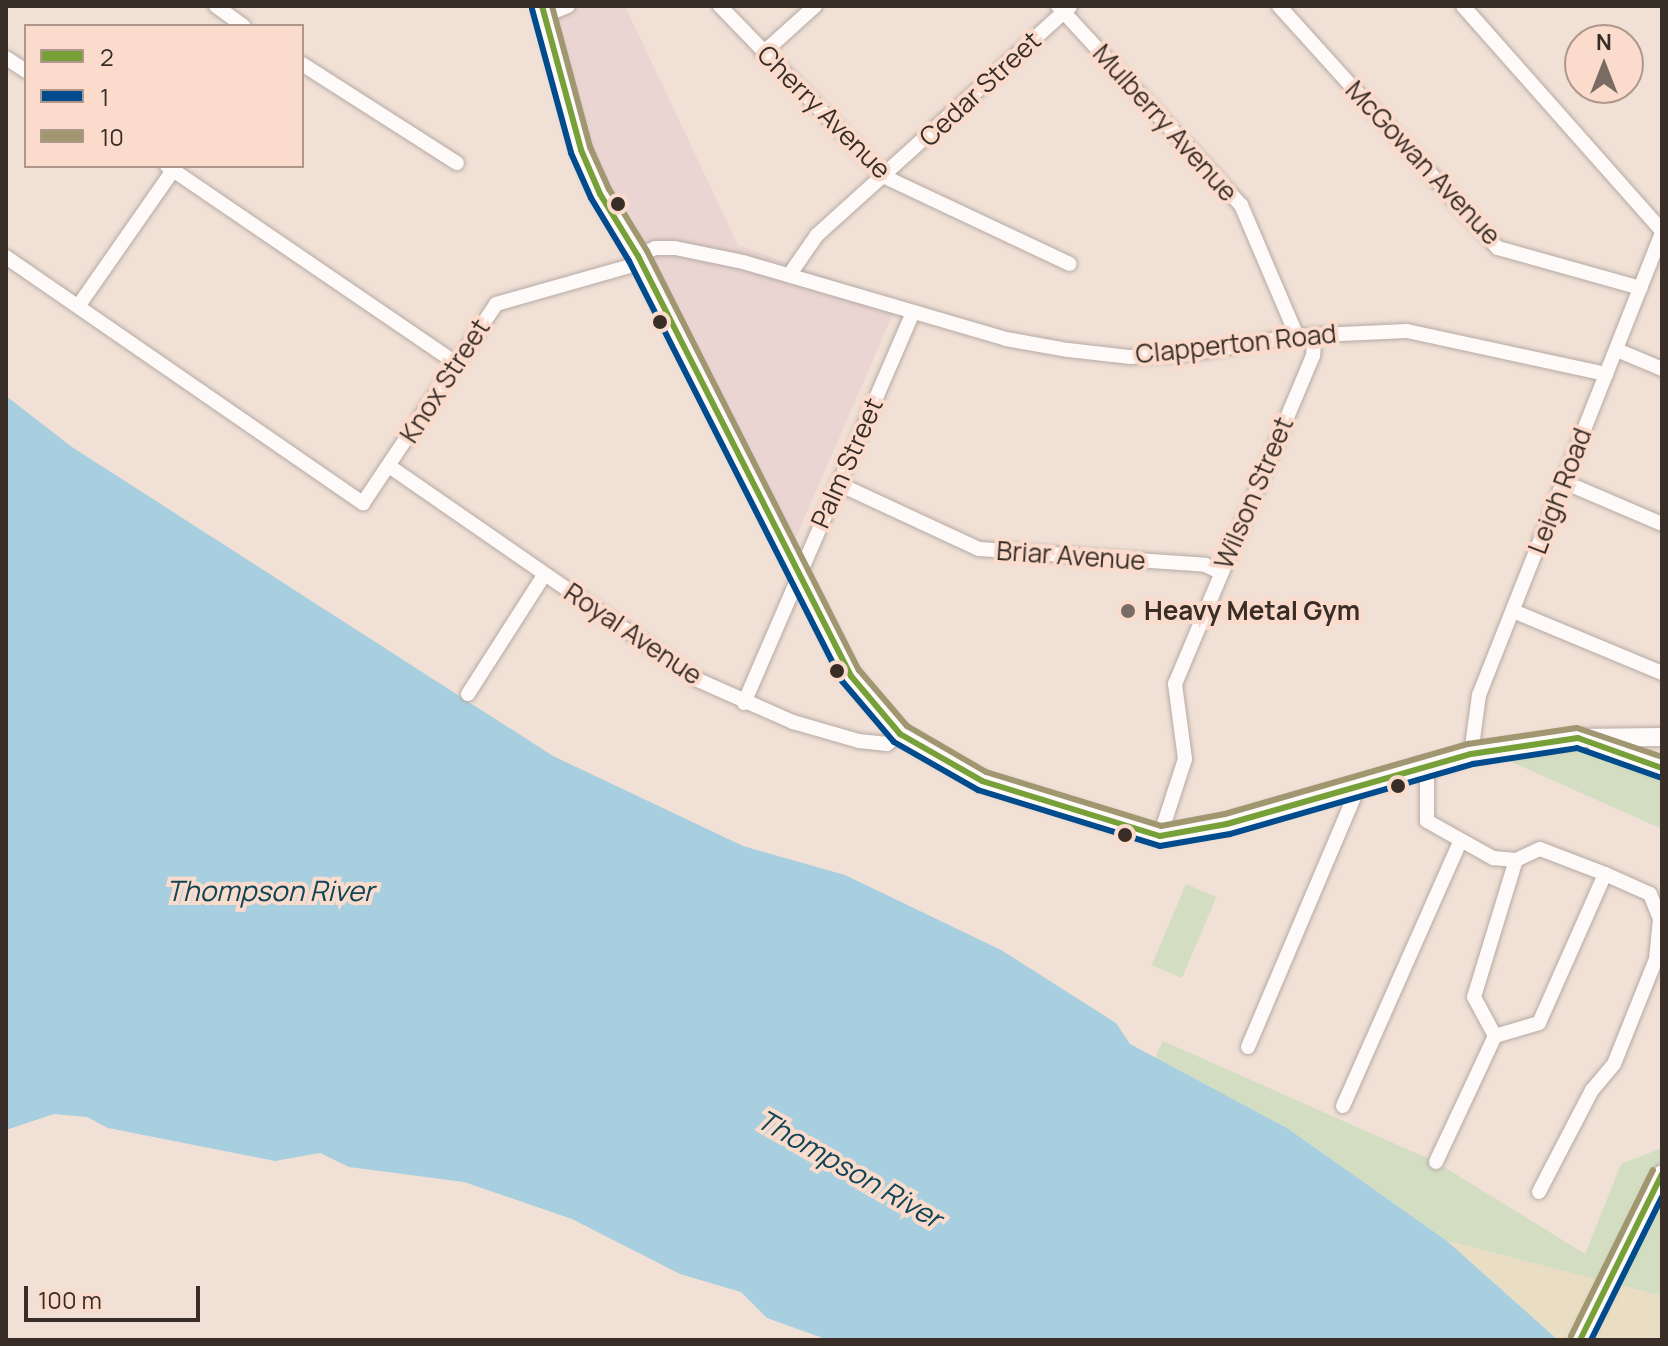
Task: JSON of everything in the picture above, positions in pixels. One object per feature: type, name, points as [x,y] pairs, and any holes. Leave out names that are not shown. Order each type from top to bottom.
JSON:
[{"type":"main road","points":[[543,11],[581,150],[800,569],[851,676],[900,734],[982,781],[1160,836],[1227,824],[1471,754],[1578,738],[1662,737]]},
{"type":"main road","points":[[1578,738],[1662,768]]},
{"type":"main road","points":[[1580,1340],[1662,1174]]},
{"type":"street","points":[[216,6],[241,24]]},
{"type":"street","points":[[543,11],[568,6]]},
{"type":"street","name":"Cherry Avenue","points":[[720,6],[885,177],[1070,264]]},
{"type":"street","points":[[763,53],[815,6]]},
{"type":"street","name":"McGowan Avenue","points":[[1279,6],[1498,248],[1640,288]]},
{"type":"street","points":[[1463,6],[1662,231]]},
{"type":"street","name":"Cedar Street","points":[[790,274],[817,235],[885,177],[1064,8]]},
{"type":"street","name":"Mulberry Avenue","points":[[1064,8],[1241,205],[1297,336]]},
{"type":"street","points":[[6,58],[24,70]]},
{"type":"street","points":[[304,65],[457,163]]},
{"type":"street","points":[[6,257],[79,305],[171,168]]},
{"type":"street","points":[[173,168],[456,363]]},
{"type":"street","name":"Leigh Road","points":[[1471,754],[1479,695],[1662,231]]},
{"type":"street","name":"Clapperton Road","points":[[640,259],[655,248],[675,248],[790,274],[1006,339],[1129,357],[1187,354],[1297,336],[1407,331],[1606,374]]},
{"type":"street","name":"Knox Street","points":[[79,305],[363,503],[496,304],[640,259]]},
{"type":"street","name":"Palm Street","points":[[744,703],[913,312]]},
{"type":"street","name":"Wilson Street","points":[[1160,836],[1185,759],[1175,684],[1313,356],[1315,335]]},
{"type":"street","points":[[1617,350],[1662,369]]},
{"type":"street","name":"Royal Avenue","points":[[389,466],[698,680],[744,703],[859,741],[887,744],[900,734]]},
{"type":"street","points":[[1564,482],[1662,524]]},
{"type":"street","name":"Briar Avenue","points":[[839,484],[979,549],[1205,565],[1220,572]]},
{"type":"street","points":[[468,694],[544,575]]},
{"type":"street","points":[[1513,611],[1662,673]]},
{"type":"street","points":[[1427,767],[1427,821],[1493,858],[1516,860],[1540,849],[1605,874],[1650,894],[1660,919],[1656,959],[1614,1064],[1592,1090],[1539,1192]]},
{"type":"street","points":[[1248,1047],[1359,786]]},
{"type":"street","points":[[1343,1106],[1460,842]]},
{"type":"street","points":[[1495,1036],[1474,997],[1516,860]]},
{"type":"street","points":[[1436,1162],[1495,1036],[1539,1023],[1605,874]]},
{"type":"shaded area","points":[[542,6],[625,6],[738,245],[898,302],[794,542],[600,194]]},
{"type":"green space","points":[[1582,744],[1662,774],[1662,829],[1498,756]]},
{"type":"green space","points":[[1186,884],[1216,897],[1182,978],[1152,965]]},
{"type":"green space","points":[[1163,1041],[1436,1162],[1585,1254],[1621,1164],[1662,1148],[1662,1296],[1447,1241],[1287,1128],[1155,1058]]},
{"type":"sand","points":[[1447,1241],[1662,1296],[1662,1340],[1558,1340]]},
{"type":"water","name":"Thompson River","points":[[6,396],[72,447],[553,756],[743,846],[845,875],[1001,950],[1116,1023],[1130,1044],[1287,1128],[1447,1241],[1558,1340],[828,1340],[767,1318],[741,1292],[680,1274],[572,1219],[464,1182],[349,1167],[320,1153],[275,1161],[108,1128],[87,1117],[54,1114],[6,1130]]},
{"type":"transit line","name":"2","points":[[542,6],[581,150],[600,194],[638,256],[851,676],[900,734],[982,781],[1160,836],[1227,824],[1471,754],[1578,738],[1662,768]]},
{"type":"transit line","name":"10","points":[[552,6],[590,147],[609,189],[647,251],[859,670],[907,726],[986,772],[1161,826],[1225,814],[1468,744],[1577,728],[1662,757]]},
{"type":"transit line","name":"1","points":[[532,9],[571,153],[591,198],[629,261],[842,681],[894,742],[978,790],[1160,846],[1230,834],[1473,764],[1577,748],[1659,777]]},
{"type":"transit line","name":"10","points":[[1571,1336],[1653,1170]]},
{"type":"transit line","name":"2","points":[[1580,1340],[1662,1174]]},
{"type":"transit line","name":"1","points":[[1591,1340],[1662,1197]]},
{"type":"place","name":"Heavy Metal Gym","points":[[1128,611]]}]
